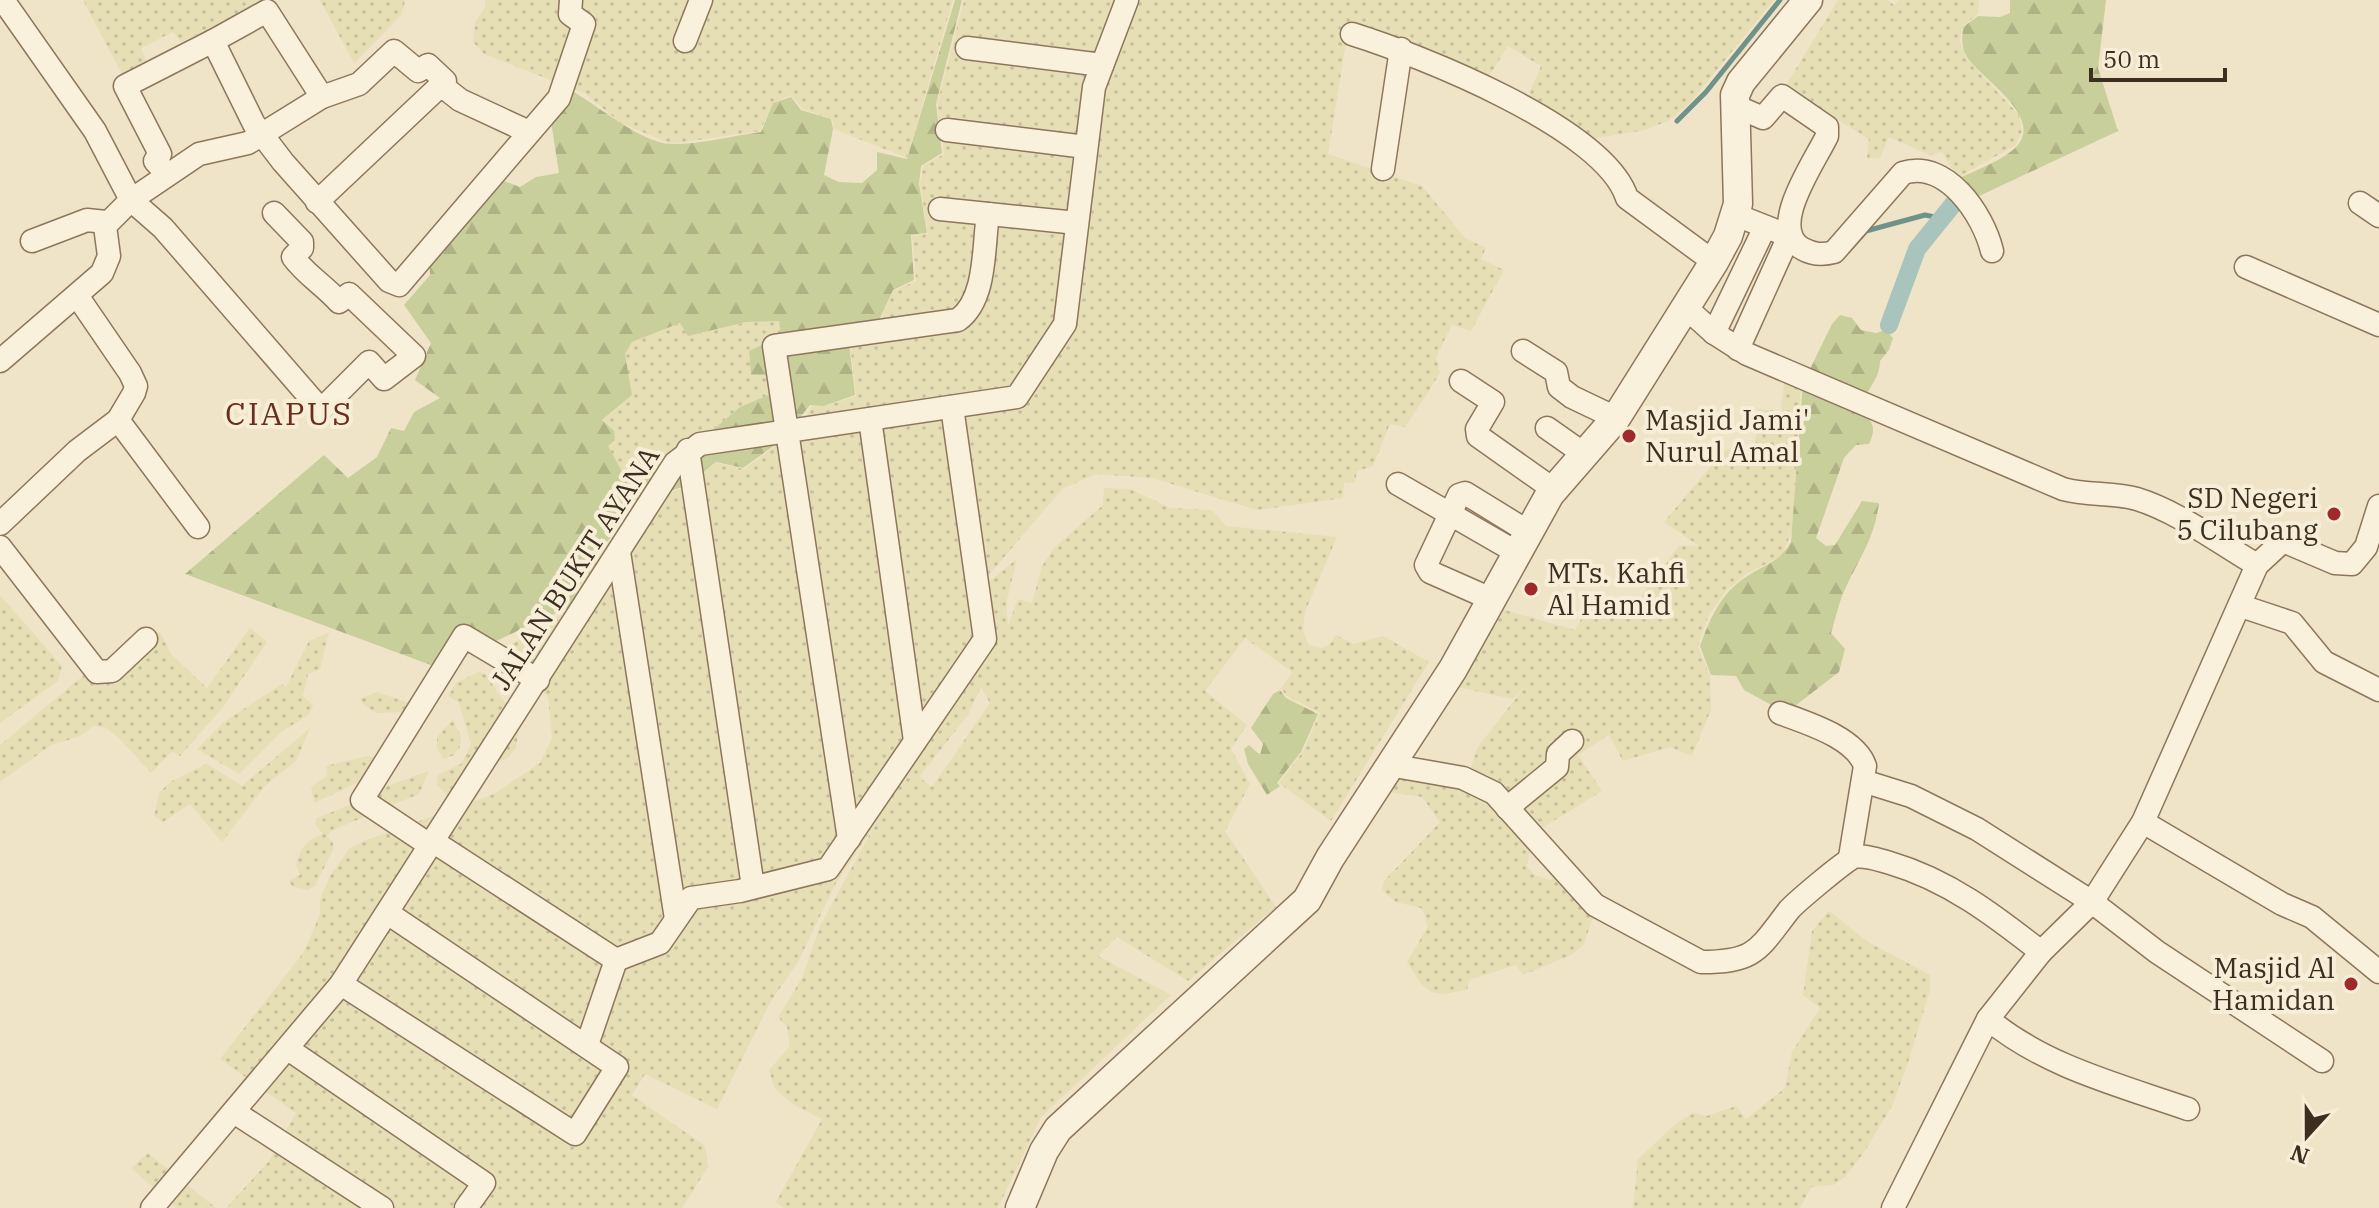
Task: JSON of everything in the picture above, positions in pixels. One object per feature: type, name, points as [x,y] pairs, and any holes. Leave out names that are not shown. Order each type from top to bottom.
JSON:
[{"type":"street","points":[[3,0],[95,131],[131,200],[163,228],[321,410],[369,362],[384,379],[414,356],[349,294],[339,302],[325,286],[308,276],[293,257],[302,248],[302,242],[274,213]]},
{"type":"street","points":[[213,41],[234,87],[264,136],[317,202],[389,281],[399,285],[559,98],[584,24],[570,14],[571,0]]},
{"type":"street","points":[[685,41],[701,0]]},
{"type":"street","name":"JALAN BUKIT AYANA","points":[[152,1208],[341,984],[389,914],[675,463],[688,450],[700,444],[1017,397],[1065,324],[1094,87],[1127,0]]},
{"type":"street","points":[[1020,1208],[1044,1151],[1058,1129],[1300,911],[1389,765],[1453,669],[1553,489],[1616,418],[1714,262],[1736,215],[1733,105],[1741,82],[1808,0]]},
{"type":"street","points":[[167,174],[155,161],[160,154],[125,86],[267,11],[322,97]]},
{"type":"street","points":[[1352,34],[1401,49],[1485,88],[1576,140],[1620,181],[1627,198],[1714,262]]},
{"type":"street","points":[[967,48],[1102,65]]},
{"type":"street","points":[[1383,169],[1401,49]]},
{"type":"street","points":[[32,241],[82,222],[106,222],[130,205],[131,200],[199,154],[238,146],[264,136],[322,97],[363,81],[394,51],[418,71],[428,65],[445,81],[317,202]]},
{"type":"street","points":[[441,85],[460,100],[529,132]]},
{"type":"street","points":[[1733,105],[1763,118],[1782,96],[1827,127],[1827,136],[1789,212],[1789,236],[1738,349]]},
{"type":"street","points":[[947,130],[1086,147]]},
{"type":"street","points":[[1736,215],[1789,236],[1809,252],[1825,255],[1834,252],[1903,173],[1917,169],[1942,175],[1955,189],[1978,219],[1992,251]]},
{"type":"street","points":[[940,209],[1077,223]]},
{"type":"street","points":[[849,839],[774,346],[958,320],[970,312],[977,293],[988,214]]},
{"type":"street","points":[[1,356],[78,297],[102,273],[110,252],[104,231],[106,222]]},
{"type":"street","points":[[1714,333],[1765,227]]},
{"type":"street","points":[[2246,267],[2379,325]]},
{"type":"street","points":[[0,524],[77,451],[118,420],[130,404],[136,386],[78,297]]},
{"type":"street","points":[[1684,306],[1714,333],[1738,349],[2063,489],[2091,496],[2129,497],[2155,506],[2257,565]]},
{"type":"street","points":[[1523,351],[1556,372],[1559,387],[1572,397],[1616,418]]},
{"type":"street","points":[[1461,381],[1493,402],[1477,429],[1478,436],[1553,489]]},
{"type":"street","points":[[616,960],[660,943],[691,898],[828,869],[985,639],[952,407]]},
{"type":"street","points":[[870,419],[915,741]]},
{"type":"street","points":[[118,420],[198,527]]},
{"type":"street","points":[[1547,428],[1584,454]]},
{"type":"street","points":[[688,450],[753,887]]},
{"type":"street","points":[[1398,484],[1450,514],[1522,542]]},
{"type":"street","points":[[1893,1208],[1988,1019],[2041,952],[2092,902],[2143,822],[2257,565],[2283,541],[2335,563],[2352,564],[2366,547],[2379,506]]},
{"type":"street","points":[[1450,514],[1430,553],[1427,569],[1491,599]]},
{"type":"street","points":[[0,547],[97,672],[112,671],[146,639]]},
{"type":"street","points":[[619,552],[676,919]]},
{"type":"street","points":[[2241,606],[2292,623],[2324,662],[2379,690]]},
{"type":"street","points":[[538,680],[464,636],[362,800],[616,960]]},
{"type":"street","points":[[1389,765],[1479,784],[1507,808],[1595,905],[1710,962],[1754,953],[1791,907],[1850,857],[1865,766],[1855,750],[1780,713]]},
{"type":"street","points":[[1507,808],[1557,767],[1558,754],[1572,741]]},
{"type":"street","points":[[1863,781],[1911,796],[1977,829],[2092,902],[2157,952],[2322,1061]]},
{"type":"street","points":[[2143,822],[2282,904],[2312,917],[2379,972]]},
{"type":"street","points":[[1850,857],[1869,857],[1921,872],[1986,909],[2041,952]]},
{"type":"street","points":[[341,984],[575,1134],[617,1067],[389,914]]},
{"type":"street","points":[[587,1045],[616,960]]},
{"type":"street","points":[[1988,1019],[2016,1042],[2042,1054],[2188,1109]]},
{"type":"street","points":[[288,1049],[484,1183],[466,1208]]},
{"type":"street","points":[[234,1112],[382,1208]]},
{"type":"shaded area","points":[[83,0],[269,0],[181,42],[173,32],[141,48],[146,61],[122,74]]},
{"type":"shaded area","points":[[320,0],[405,2],[401,15],[354,63]]},
{"type":"shaded area","points":[[485,0],[953,0],[907,158],[834,129],[832,119],[803,109],[791,95],[773,103],[760,131],[671,144],[621,123],[584,93],[484,54],[473,42],[475,22],[486,6]]},
{"type":"shaded area","points":[[964,0],[1774,0],[1690,103],[1668,121],[1645,130],[1591,139],[1526,101],[1541,66],[1508,46],[1488,78],[1354,22],[1348,30],[1328,154],[1422,186],[1465,238],[1486,248],[1481,259],[1504,270],[1471,331],[1452,325],[1436,357],[1440,373],[1425,397],[1405,427],[1390,424],[1373,466],[1357,471],[1355,483],[1344,482],[1343,498],[1257,510],[1152,478],[1096,474],[1062,489],[971,596],[1017,559],[1006,604],[1008,625],[1018,599],[1032,603],[1042,566],[1055,547],[1103,505],[1104,488],[1130,489],[1170,508],[1212,510],[1226,526],[1337,537],[1305,612],[1303,630],[1309,645],[1322,648],[1330,644],[1336,635],[1353,644],[1383,636],[1429,662],[1331,821],[1279,783],[1302,753],[1320,713],[1287,696],[1281,689],[1292,672],[1245,638],[1205,691],[1247,725],[1231,749],[1250,784],[1225,831],[1276,907],[1188,981],[1117,937],[1098,956],[1171,995],[1041,1117],[998,1208],[784,1208],[776,1202],[822,1119],[791,1103],[774,1087],[769,1070],[790,1046],[787,1027],[778,1017],[802,978],[820,926],[876,823],[836,883],[798,962],[771,1001],[717,1109],[645,1074],[632,1095],[705,1146],[708,1167],[682,1208],[226,1208],[269,1161],[296,1113],[220,1059],[304,952],[320,914],[320,899],[330,876],[350,848],[494,794],[540,763],[552,739],[548,697],[502,650],[572,608],[591,561],[609,542],[636,501],[688,487],[716,463],[744,469],[782,441],[788,458],[813,402],[826,406],[856,396],[848,324],[878,326],[893,291],[916,281],[912,236],[928,234],[920,184],[923,166],[944,154],[937,104]],"holes":[[[981,687],[990,703],[932,787],[919,777],[968,715]]]},
{"type":"shaded area","points":[[1838,0],[1887,0],[1894,5],[1899,0],[1979,0],[1978,14],[1962,27],[1960,41],[1966,58],[2019,115],[2022,131],[2016,145],[1957,178],[1942,152],[1930,155],[1889,137],[1880,158],[1867,158],[1869,139],[1785,87]]},
{"type":"shaded area","points":[[779,320],[781,336],[749,351],[751,375],[772,375],[781,390],[740,407],[669,467],[627,482],[610,455],[602,421],[632,395],[625,354],[632,342],[680,323],[688,336],[746,322]]},
{"type":"shaded area","points":[[1784,383],[1801,384],[1793,528],[1782,556],[1746,574],[1726,591],[1709,615],[1698,646],[1710,676],[1711,710],[1692,756],[1670,747],[1623,761],[1609,735],[1578,755],[1602,791],[1542,828],[1524,830],[1471,767],[1477,748],[1528,683],[1513,699],[1443,684],[1488,605],[1575,630],[1593,598],[1625,608],[1635,604],[1679,546],[1699,546],[1664,522],[1724,451],[1731,448],[1758,456],[1755,442],[1758,409],[1781,411]]},
{"type":"shaded area","points":[[0,595],[62,666],[58,681],[0,723]]},
{"type":"shaded area","points":[[250,628],[267,642],[223,707],[180,756],[172,751],[151,773],[119,738],[105,727],[94,726],[78,737],[51,745],[0,782],[0,745],[90,670],[138,638],[160,632],[171,654],[207,688]]},
{"type":"shaded area","points":[[329,632],[320,669],[308,674],[303,696],[313,705],[310,714],[281,732],[239,774],[197,749],[224,722],[282,684],[286,687],[309,641]]},
{"type":"shaded area","points":[[479,672],[485,674],[514,715],[518,733],[516,748],[508,758],[476,770],[457,796],[448,796],[437,785],[438,775],[461,764],[471,744],[459,703],[448,696],[456,683]]},
{"type":"shaded area","points":[[377,692],[421,707],[413,722],[400,712],[377,713],[365,706],[360,699]]},
{"type":"shaded area","points":[[453,720],[461,737],[460,747],[454,755],[444,759],[437,749],[437,737]]},
{"type":"shaded area","points":[[310,728],[296,761],[265,786],[222,842],[190,804],[163,822],[154,816],[159,793],[170,782],[207,764],[242,786]]},
{"type":"shaded area","points":[[367,756],[380,760],[376,774],[314,803],[311,787],[327,776],[326,766]]},
{"type":"shaded area","points":[[1385,765],[1463,776],[1531,846],[1527,866],[1534,875],[1550,880],[1559,874],[1595,911],[1584,944],[1573,954],[1523,975],[1516,965],[1469,980],[1467,990],[1444,994],[1431,992],[1421,984],[1407,962],[1427,928],[1425,915],[1421,908],[1396,902],[1382,890],[1384,881],[1440,822],[1422,797],[1369,789]]},
{"type":"shaded area","points":[[429,771],[419,794],[331,831],[327,836],[333,842],[333,850],[315,886],[307,890],[292,886],[289,881],[300,875],[296,865],[301,850],[310,840],[323,834],[315,824],[317,818],[362,800],[376,790]]},
{"type":"shaded area","points":[[1829,911],[1868,942],[1930,975],[1930,990],[1893,1104],[1865,1151],[1846,1176],[1833,1185],[1811,1187],[1800,1208],[1633,1208],[1638,1159],[1678,1122],[1694,1113],[1707,1116],[1736,1106],[1746,1119],[1785,1088],[1792,1052],[1820,1008],[1803,995],[1812,931]]},
{"type":"shaded area","points":[[148,1153],[216,1208],[176,1208],[131,1168]]},
{"type":"green space","points":[[955,0],[962,0],[936,104],[942,153],[921,166],[919,184],[927,233],[911,235],[914,280],[893,290],[877,325],[847,324],[855,395],[824,406],[810,405],[782,440],[743,468],[716,462],[687,486],[635,500],[608,541],[590,560],[571,607],[436,667],[185,574],[324,455],[348,478],[377,457],[391,428],[404,431],[414,412],[440,398],[415,380],[431,343],[404,305],[430,275],[429,247],[471,184],[488,175],[520,187],[536,177],[559,173],[549,109],[558,84],[646,137],[673,144],[761,132],[773,103],[791,97],[801,110],[831,119],[833,129],[824,175],[839,182],[862,183],[877,170],[877,152],[907,159]],"holes":[[[779,321],[781,336],[749,351],[751,375],[772,375],[780,390],[740,407],[669,467],[627,481],[608,446],[615,440],[614,431],[602,420],[632,395],[625,354],[632,342],[680,323],[688,336],[746,322]]]},
{"type":"green space","points":[[2010,0],[2106,0],[2098,68],[2118,131],[1975,198],[1958,179],[1997,161],[2017,146],[2023,134],[2016,110],[1967,57],[1962,39],[1963,27],[1978,16],[2000,17],[2010,13]]},
{"type":"green space","points":[[1840,315],[1852,318],[1861,330],[1876,333],[1886,330],[1893,338],[1863,404],[1862,411],[1873,426],[1871,439],[1869,444],[1856,445],[1844,458],[1816,538],[1826,546],[1835,545],[1862,501],[1879,503],[1871,536],[1844,591],[1831,633],[1845,649],[1839,672],[1786,713],[1744,690],[1736,676],[1711,675],[1700,646],[1723,598],[1737,583],[1776,559],[1791,542],[1803,383],[1832,324]]},
{"type":"green space","points":[[1280,690],[1286,698],[1318,714],[1301,752],[1277,783],[1280,786],[1267,795],[1248,764],[1244,749],[1249,745],[1260,755],[1263,744],[1251,728],[1273,694]]},
{"type":"waterway","points":[[1677,121],[1706,92],[1780,0]]},
{"type":"waterway","points":[[1889,325],[1917,249],[1955,202]]},
{"type":"waterway","points":[[1848,251],[1866,231],[1925,215],[1940,218]]},
{"type":"place","name":"Masjid Jami' Nurul Amal","points":[[1629,436]]},
{"type":"place","name":"SD Negeri 5 Cilubang","points":[[2334,514]]},
{"type":"place","name":"MTs. Kahfi Al Hamid","points":[[1531,589]]},
{"type":"place","name":"Masjid Al Hamidan","points":[[2351,984]]},
{"type":"district","name":"CIAPUS","points":[[289,414]]}]
